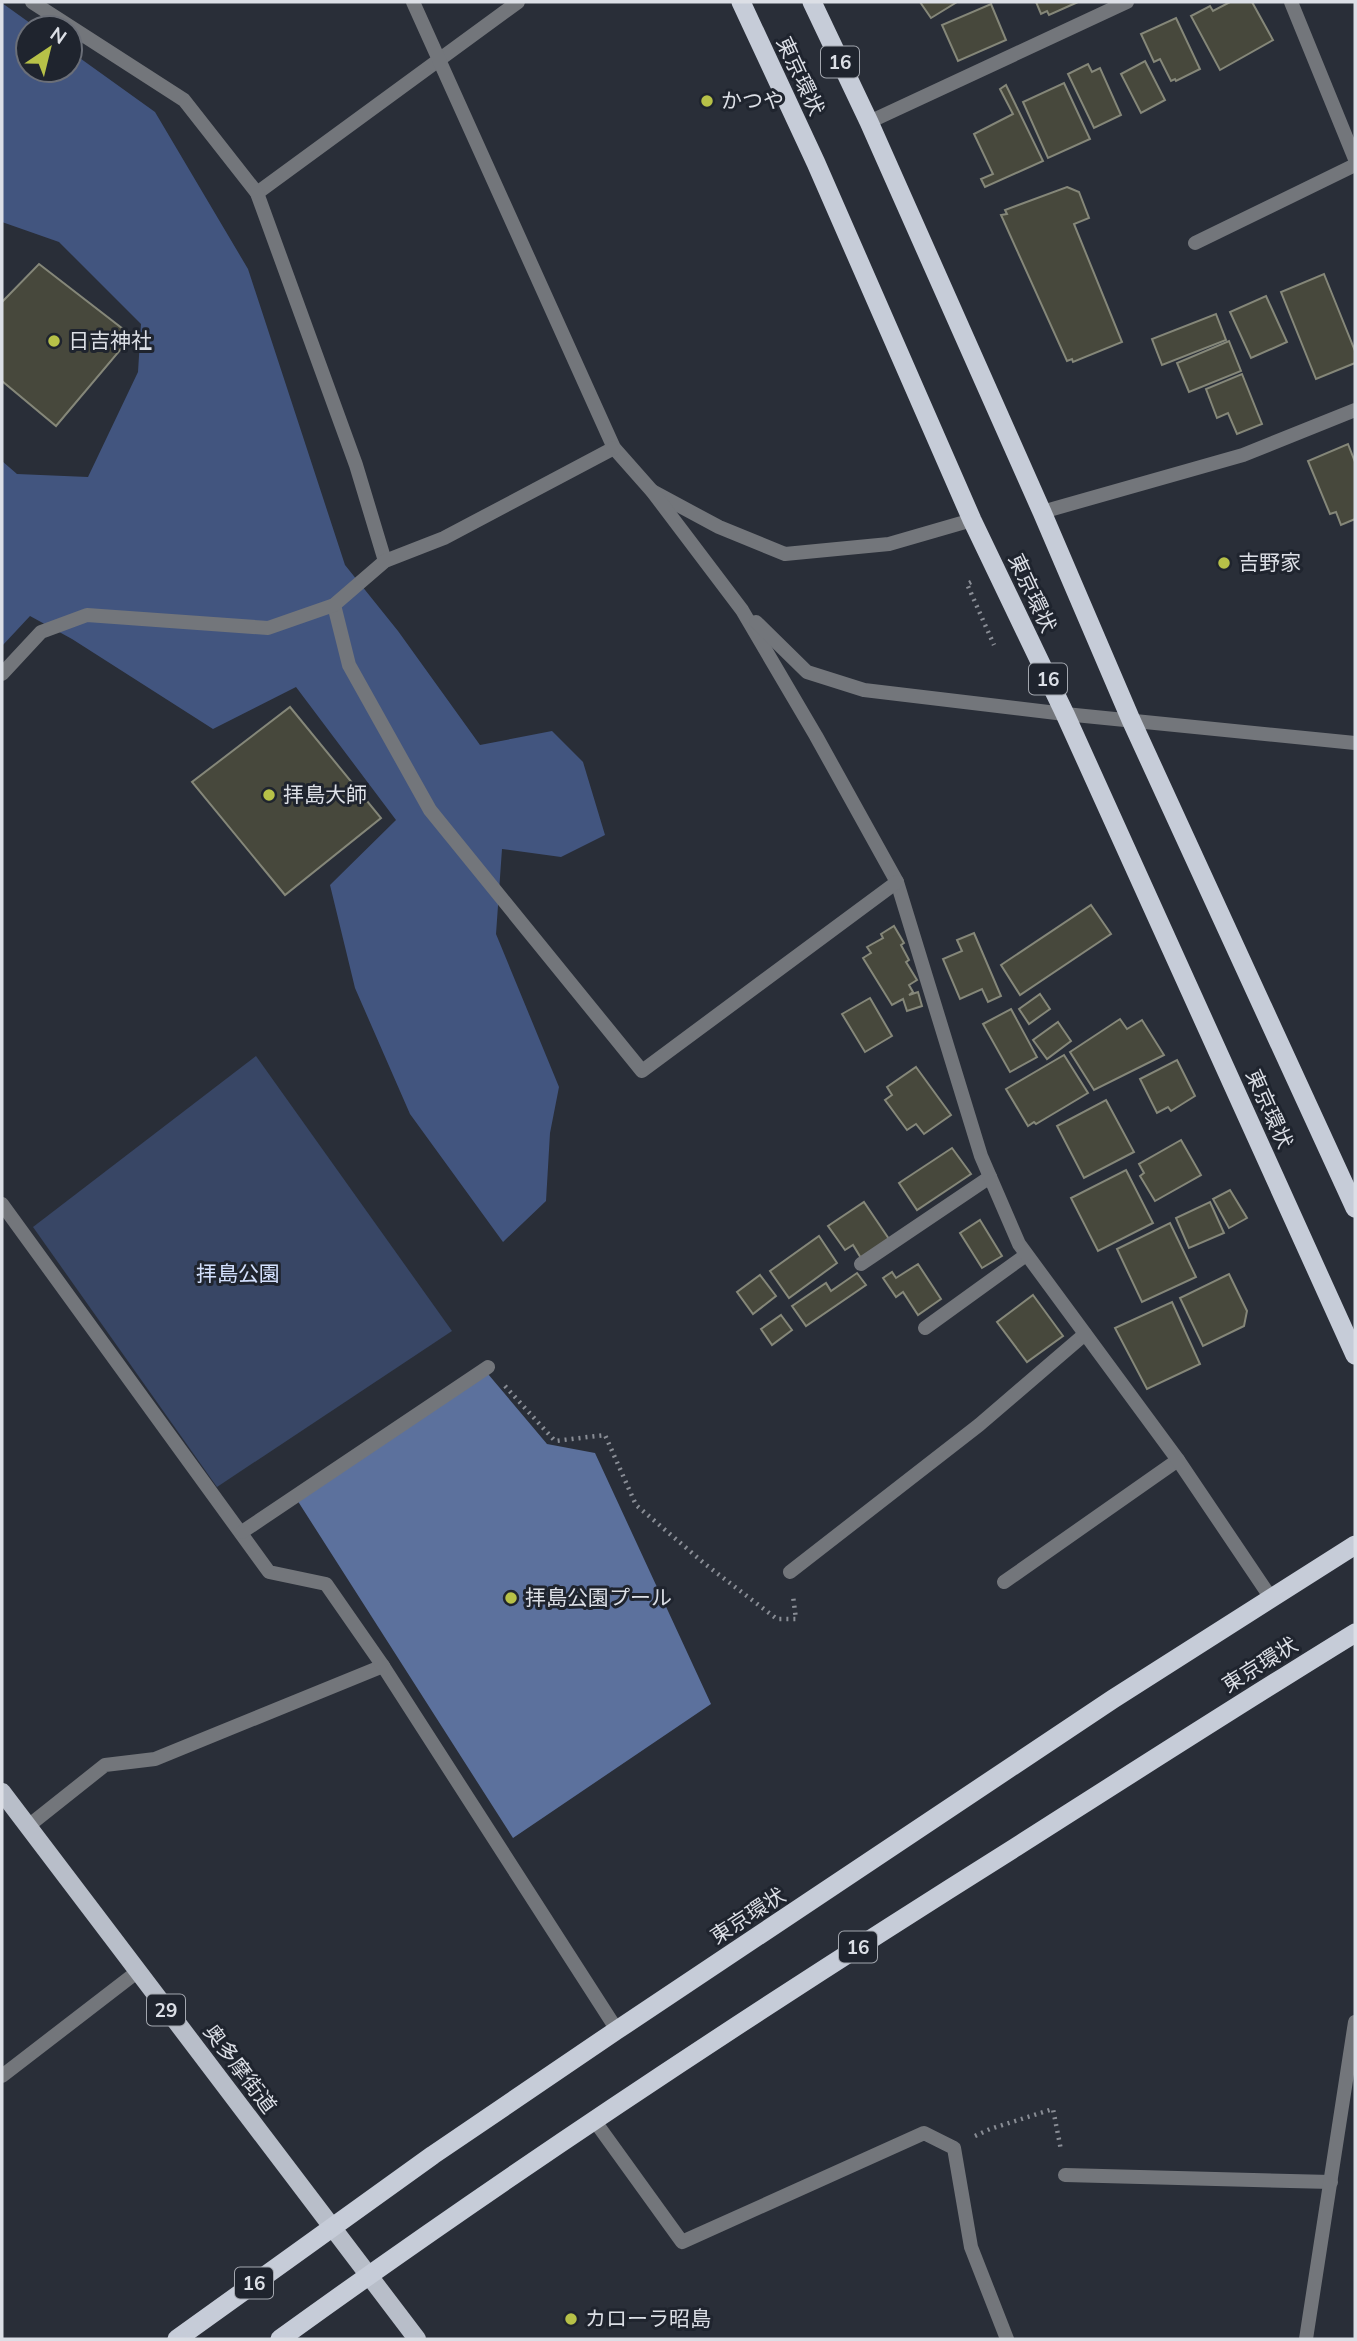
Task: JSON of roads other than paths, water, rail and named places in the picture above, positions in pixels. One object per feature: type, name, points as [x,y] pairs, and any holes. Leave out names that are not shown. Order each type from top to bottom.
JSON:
[{"type":"highway","name":"東京環状","points":[[741,2],[816,163],[972,520],[1065,714],[1355,1355]]},
{"type":"highway","name":"東京環状","points":[[812,2],[869,122],[1131,720],[1355,1208]]},
{"type":"highway","name":"東京環状","points":[[177,2339],[444,2148],[617,2030],[1113,1699],[1355,1545]]},
{"type":"highway","name":"東京環状","points":[[280,2339],[369,2274],[594,2120],[842,1956],[1355,1633]]},
{"type":"main road","name":"奥多摩街道","points":[[3,1796],[417,2339]]},
{"type":"street","points":[[32,2],[184,100],[257,193],[356,465],[385,561]]},
{"type":"street","points":[[414,2],[614,448],[652,491],[742,610],[897,882],[981,1156],[1019,1244],[1178,1460],[1270,1598]]},
{"type":"street","points":[[257,193],[518,2]]},
{"type":"street","points":[[1291,2],[1354,150]]},
{"type":"street","points":[[869,122],[1118,4]]},
{"type":"street","points":[[1195,243],[1355,165]]},
{"type":"street","points":[[1042,512],[1243,455],[1355,410]]},
{"type":"street","points":[[2,674],[41,632],[87,615],[268,628],[334,605],[385,561],[444,538],[614,448]]},
{"type":"street","points":[[652,491],[719,527],[785,554],[889,544],[972,520]]},
{"type":"street","points":[[334,605],[349,665],[430,810],[642,1071],[897,882]]},
{"type":"street","points":[[742,610],[807,672],[864,690],[1065,714],[1355,743]]},
{"type":"street","points":[[861,1264],[990,1177]]},
{"type":"street","points":[[2,1203],[269,1572],[326,1584],[383,1666],[617,2030]]},
{"type":"street","points":[[925,1328],[1026,1255]]},
{"type":"street","points":[[790,1572],[979,1425],[1085,1334]]},
{"type":"street","points":[[242,1532],[488,1367]]},
{"type":"street","points":[[1004,1582],[1178,1460]]},
{"type":"street","points":[[27,1827],[105,1765],[155,1759],[383,1666]]},
{"type":"street","points":[[2,2076],[137,1972]]},
{"type":"street","points":[[1306,2339],[1355,2022]]},
{"type":"street","points":[[594,2120],[682,2242],[924,2133],[954,2148],[971,2247],[1007,2339]]},
{"type":"street","points":[[1065,2175],[1331,2182]]},
{"type":"place","name":"かつや","points":[[707,101]]},
{"type":"place","name":"日吉神社","points":[[54,341]]},
{"type":"place","name":"吉野家","points":[[1224,563]]},
{"type":"place","name":"拝島大師","points":[[269,795]]},
{"type":"place","name":"拝島公園プール","points":[[511,1598]]},
{"type":"place","name":"カローラ昭島","points":[[571,2319]]},
{"type":"park label","name":"拝島公園","points":[[238,1274]]}]
